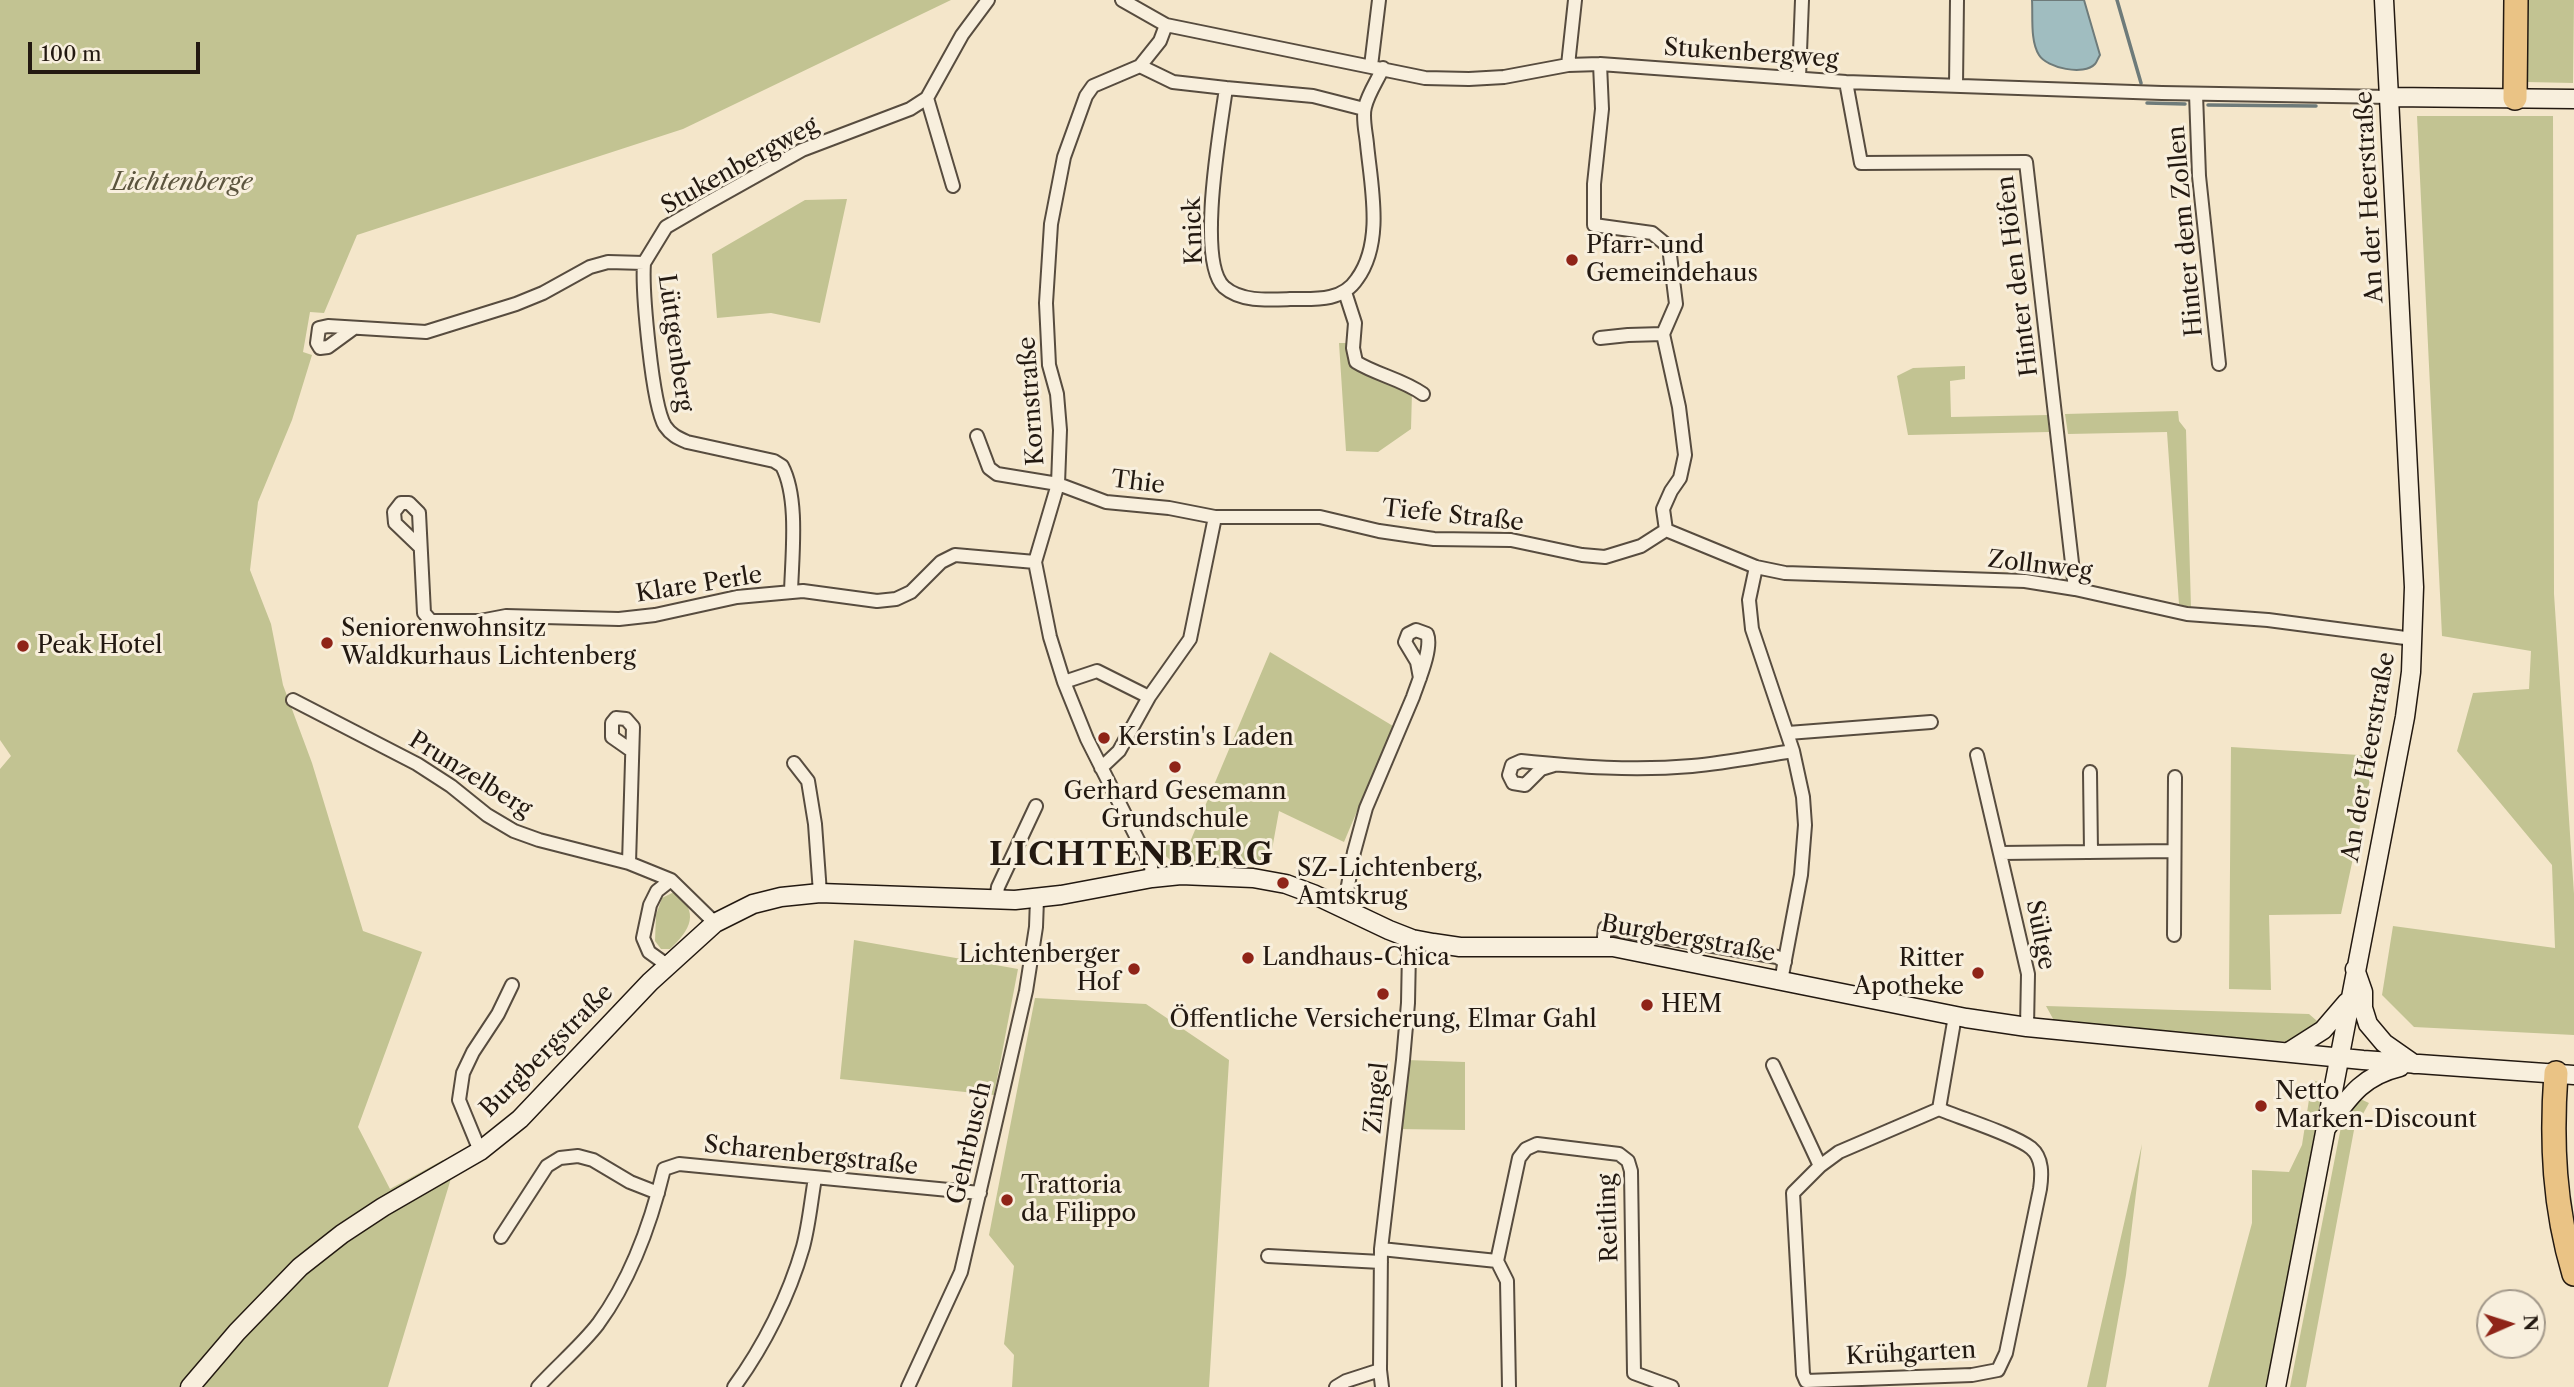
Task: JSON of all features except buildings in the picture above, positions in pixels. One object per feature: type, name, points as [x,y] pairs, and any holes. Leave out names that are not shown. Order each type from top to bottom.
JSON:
[{"type":"highway","points":[[2515,98],[2516,0]]},
{"type":"highway","points":[[2565,1074],[2553,1139],[2555,1187],[2561,1226],[2574,1274]]},
{"type":"street","points":[[953,186],[928,98],[962,35],[988,0]]},
{"type":"street","name":"Stukenbergweg","points":[[1122,0],[1166,25],[1425,78],[1469,79],[1568,65],[1600,64],[1846,82],[2196,94],[2390,97]]},
{"type":"street","points":[[1379,0],[1377,67],[1364,109],[1373,214],[1372,237],[1365,265],[1357,280],[1345,292],[1355,323],[1353,348],[1356,362],[1371,372],[1405,383],[1423,394]]},
{"type":"street","points":[[1568,65],[1575,0]]},
{"type":"street","points":[[1799,78],[1802,0]]},
{"type":"street","points":[[1956,86],[1957,0]]},
{"type":"street","name":"An der Heerstraße","points":[[2276,1387],[2405,717],[2413,639],[2414,587],[2384,0]]},
{"type":"street","points":[[1166,25],[1160,40],[1140,66],[1173,82],[1286,92],[1364,109]]},
{"type":"street","points":[[1600,64],[1602,109],[1594,184],[1594,225],[1652,233],[1669,247],[1676,304],[1663,334],[1679,407],[1685,456],[1683,471],[1665,503],[1662,516],[1665,530]]},
{"type":"street","name":"Kornstraße","points":[[1140,66],[1093,86],[1086,96],[1064,157],[1051,224],[1046,303],[1049,365],[1057,394],[1060,430],[1058,484],[1035,562],[1050,637],[1065,682],[1101,768],[1147,858],[1152,878]]},
{"type":"street","name":"Hinter den Höfen","points":[[1846,82],[1861,163],[2026,162],[2076,589]]},
{"type":"street","name":"Knick","points":[[1226,88],[1213,180],[1211,244],[1213,267],[1222,285],[1239,298],[1330,298],[1345,292]]},
{"type":"street","name":"Hinter dem Zollen","points":[[2196,94],[2199,176],[2219,365]]},
{"type":"street","points":[[2390,97],[2567,99]]},
{"type":"street","name":"Stukenbergweg","points":[[644,263],[666,227],[702,206],[802,150],[910,109],[928,98]]},
{"type":"street","points":[[354,328],[426,332],[526,300],[590,267],[608,262],[644,263]]},
{"type":"street","name":"Lüttgenberg","points":[[644,263],[645,304],[661,416],[674,437],[774,461],[782,466],[789,491],[792,525],[791,592]]},
{"type":"street","points":[[1600,338],[1663,334]]},
{"type":"street","name":"Thie","points":[[977,436],[985,461],[993,472],[1058,484],[1106,502],[1169,508],[1215,517]]},
{"type":"street","points":[[1101,768],[1119,751],[1149,697],[1190,639],[1215,517]]},
{"type":"street","name":"Tiefe Straße","points":[[1215,517],[1320,517],[1379,531],[1434,539],[1510,540],[1605,557],[1641,546],[1665,530]]},
{"type":"street","name":"Zollnweg","points":[[1665,530],[1756,567],[1785,573],[2008,579],[2076,589],[2187,614],[2268,620],[2413,639]]},
{"type":"street","name":"Klare Perle","points":[[420,547],[424,613],[431,621],[480,621],[506,616],[619,619],[655,615],[737,597],[791,592],[877,601],[897,599],[911,592],[941,562],[955,555],[1035,562]]},
{"type":"street","points":[[1756,567],[1749,600],[1752,629],[1793,751],[1803,797],[1805,825],[1801,875],[1781,981]]},
{"type":"street","points":[[1065,682],[1097,671],[1149,697]]},
{"type":"street","points":[[1344,908],[1354,852],[1366,808],[1420,678]]},
{"type":"street","name":"Prunzelberg","points":[[293,700],[417,764],[451,786],[487,815],[514,831],[629,863],[671,880],[715,923]]},
{"type":"street","points":[[1788,733],[1931,722]]},
{"type":"street","points":[[629,863],[632,751]]},
{"type":"street","points":[[1554,765],[1616,769],[1695,766],[1793,751]]},
{"type":"street","name":"Sültge","points":[[1977,755],[2028,974],[2027,1027]]},
{"type":"street","points":[[794,764],[808,781],[816,824],[820,893]]},
{"type":"street","points":[[2090,772],[2091,852]]},
{"type":"street","points":[[2174,935],[2175,777]]},
{"type":"street","points":[[996,900],[998,887],[1036,806]]},
{"type":"street","points":[[2001,853],[2174,851]]},
{"type":"street","name":"Burgbergstraße","points":[[190,1387],[237,1332],[300,1267],[342,1234],[383,1207],[480,1151],[527,1112],[600,1032],[667,965],[715,923],[753,904],[781,897],[820,893],[996,900],[1037,899],[1152,878],[1202,875],[1272,881],[1313,894],[1412,939],[1460,947],[1603,946],[1955,1016],[2027,1027],[2414,1064],[2565,1074]]},
{"type":"street","points":[[667,965],[649,951],[643,938],[650,905],[657,891],[671,880]]},
{"type":"street","name":"Gehrbusch","points":[[908,1387],[961,1272],[1026,991],[1037,927],[1037,899]]},
{"type":"street","points":[[1603,946],[1605,928],[1609,928],[1777,957],[1785,962]]},
{"type":"street","name":"Zingel","points":[[1382,1387],[1381,1256],[1406,1026],[1409,951],[1412,939]]},
{"type":"street","points":[[2356,969],[2368,1024],[2384,1043],[2414,1064]]},
{"type":"street","points":[[480,1151],[459,1100],[463,1073],[512,985]]},
{"type":"street","points":[[2290,1051],[2323,1030],[2349,1000]]},
{"type":"street","points":[[1939,1109],[1955,1016]]},
{"type":"street","points":[[2325,1129],[2363,1083],[2385,1070],[2414,1064]]},
{"type":"street","points":[[1773,1065],[1820,1167]]},
{"type":"street","name":"Krühgarten","points":[[1939,1109],[2032,1148],[2042,1173],[2006,1353],[1998,1370],[1972,1381],[1806,1381],[1803,1374],[1793,1193],[1839,1152],[1939,1109]]},
{"type":"street","name":"Reitling","points":[[1509,1387],[1507,1281],[1497,1261],[1519,1158],[1526,1149],[1537,1144],[1619,1154],[1628,1161],[1631,1171],[1634,1373],[1672,1387]]},
{"type":"street","points":[[501,1237],[548,1166],[560,1158],[578,1156],[593,1160],[630,1182],[658,1193],[635,1259],[617,1293],[597,1325],[538,1387]]},
{"type":"street","name":"Scharenbergstraße","points":[[658,1193],[664,1169],[679,1164],[980,1193]]},
{"type":"street","points":[[734,1387],[749,1367],[785,1299],[803,1246],[815,1178]]},
{"type":"street","points":[[1268,1256],[1381,1256],[1497,1261]]},
{"type":"street","points":[[1336,1387],[1380,1370]]},
{"type":"green space","name":"Lichtenberge","points":[[0,0],[951,0],[683,129],[357,235],[324,313],[310,312],[303,352],[312,355],[292,420],[258,502],[250,570],[271,624],[283,685],[312,763],[363,931],[422,952],[358,1127],[390,1189],[443,1160],[452,1175],[388,1387],[0,1387],[0,769],[11,756],[0,740]]},
{"type":"green space","points":[[2527,0],[2574,0],[2573,83],[2527,82]]},
{"type":"green space","points":[[2417,116],[2553,116],[2554,594],[2574,894],[2574,1035],[2414,1027],[2382,995],[2393,926],[2555,948],[2552,865],[2457,751],[2473,693],[2529,689],[2531,651],[2442,636]]},
{"type":"green space","points":[[847,199],[820,323],[771,313],[717,318],[712,254],[805,200]]},
{"type":"green space","points":[[1339,343],[1349,343],[1350,359],[1360,372],[1412,392],[1411,429],[1378,452],[1346,451]]},
{"type":"green space","points":[[1965,366],[1965,379],[1950,381],[1951,417],[2048,415],[2049,432],[1908,435],[1897,376],[1913,368]]},
{"type":"green space","points":[[2178,411],[2179,421],[2186,430],[2191,608],[2179,604],[2167,432],[2068,434],[2065,414]]},
{"type":"green space","points":[[1270,652],[1393,726],[1344,842],[1279,811],[1269,866],[1206,861],[1195,865],[1173,862],[1162,853],[1170,838],[1187,849]]},
{"type":"green space","points":[[2231,747],[2375,756],[2341,914],[2269,915],[2271,990],[2229,989]]},
{"type":"green space","points":[[674,892],[688,907],[690,921],[683,935],[670,949],[661,949],[655,941],[656,915],[662,898]]},
{"type":"green space","points":[[854,940],[1018,969],[994,1095],[840,1079]]},
{"type":"green space","points":[[1035,998],[1146,1004],[1229,1060],[1209,1387],[1012,1387],[1014,1355],[1004,1344],[1014,1266],[989,1235]]},
{"type":"green space","points":[[2046,1006],[2309,1014],[2324,1027],[2320,1044],[2057,1026]]},
{"type":"green space","points":[[1406,1060],[1465,1062],[1465,1130],[1398,1129]]},
{"type":"green space","points":[[2312,1080],[2319,1082],[2320,1103],[2268,1387],[2208,1387],[2252,1223],[2252,1170],[2289,1172],[2302,1145]]},
{"type":"green space","points":[[2356,1097],[2369,1103],[2354,1130],[2306,1387],[2290,1387],[2341,1127]]},
{"type":"green space","points":[[2142,1144],[2126,1275],[2106,1387],[2087,1387]]},
{"type":"water","points":[[2032,0],[2084,0],[2100,55],[2095,64],[2090,68],[2075,70],[2057,67],[2043,60],[2034,43]]},
{"type":"waterway","points":[[2117,0],[2141,83]]},
{"type":"waterway","points":[[2147,103],[2185,104]]},
{"type":"waterway","points":[[2208,105],[2316,106]]},
{"type":"place","name":"Pfarr- und Gemeindehaus","points":[[1572,260]]},
{"type":"place","name":"Seniorenwohnsitz Waldkurhaus Lichtenberg","points":[[327,643]]},
{"type":"place","name":"Peak Hotel","points":[[23,646]]},
{"type":"place","name":"Kerstin's Laden","points":[[1104,738]]},
{"type":"place","name":"Gerhard Gesemann Grundschule","points":[[1175,767]]},
{"type":"place","name":"SZ-Lichtenberg, Amtskrug","points":[[1283,883]]},
{"type":"place","name":"Landhaus-Chica","points":[[1248,958]]},
{"type":"place","name":"Lichtenberger Hof","points":[[1134,969]]},
{"type":"place","name":"Ritter Apotheke","points":[[1978,973]]},
{"type":"place","name":"Öffentliche Versicherung, Elmar Gahl","points":[[1383,994]]},
{"type":"place","name":"HEM","points":[[1647,1005]]},
{"type":"place","name":"Netto Marken-Discount","points":[[2261,1106]]},
{"type":"place","name":"Trattoria da Filippo","points":[[1007,1200]]},
{"type":"district","name":"LICHTENBERG","points":[[1132,856]]}]
